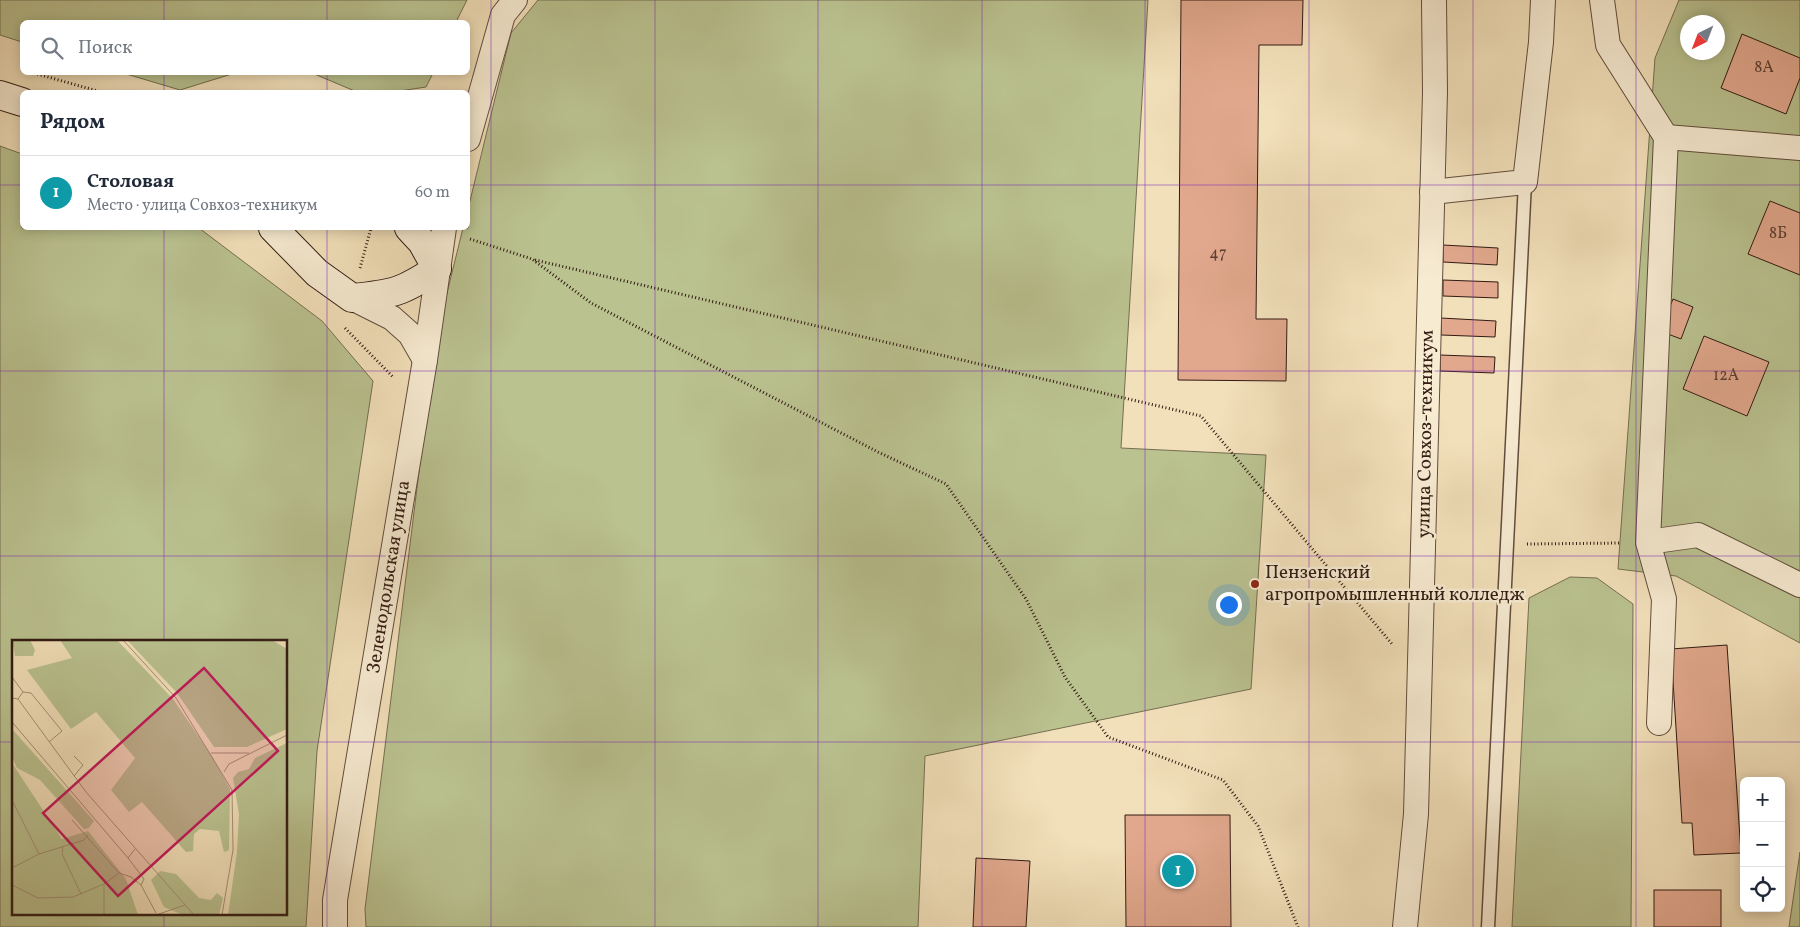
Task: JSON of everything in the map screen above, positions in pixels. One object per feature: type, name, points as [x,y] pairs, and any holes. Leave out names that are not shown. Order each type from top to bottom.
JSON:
[{"type":"street","points":[[470,132],[503,15],[515,0]]},
{"type":"street","name":"улица Совхоз-техникум","points":[[1405,927],[1416,814],[1432,192],[1434,0]]},
{"type":"street","points":[[1432,192],[1525,182],[1541,42],[1543,0]]},
{"type":"street","points":[[1602,0],[1608,44],[1666,137],[1648,542],[1664,599],[1659,723]]},
{"type":"street","points":[[0,95],[20,101]]},
{"type":"street","points":[[1666,137],[1800,148]]},
{"type":"street","points":[[276,230],[317,273],[388,295],[408,288],[437,269],[422,242],[411,230]]},
{"type":"street","name":"Зеленодольская улица","points":[[335,927],[335,900],[425,360],[443,231]]},
{"type":"street","points":[[355,286],[410,334],[425,360]]},
{"type":"street","points":[[1648,542],[1698,535],[1800,585]]},
{"type":"lane","points":[[1488,927],[1525,182]]},
{"type":"path","points":[[42,75],[94,90]]},
{"type":"path","points":[[355,286],[370,230]]},
{"type":"path","points":[[443,231],[483,242],[532,259],[1201,416],[1420,677]]},
{"type":"path","points":[[532,259],[590,303],[878,452],[946,484],[1026,599],[1065,677],[1108,737],[1223,780],[1258,826],[1298,927]]},
{"type":"path","points":[[1507,544],[1606,543]]},
{"type":"green space","points":[[0,0],[467,0],[457,20],[20,20],[20,41],[0,35]]},
{"type":"green space","points":[[538,0],[1148,0],[1121,448],[1266,455],[1251,689],[925,756],[918,927],[366,927],[365,909],[435,342],[463,230],[470,230],[470,201],[511,33]]},
{"type":"green space","points":[[1679,0],[1800,0],[1800,643],[1676,576],[1618,569],[1655,58]]},
{"type":"green space","points":[[130,75],[229,75],[180,90]]},
{"type":"green space","points":[[317,75],[432,75],[426,87],[406,90],[352,90]]},
{"type":"green space","points":[[0,146],[20,153],[20,230],[202,230],[322,321],[373,381],[317,751],[306,927],[0,927]]},
{"type":"green space","points":[[1570,577],[1597,578],[1633,604],[1631,927],[1512,927],[1529,598]]},
{"type":"green space","points":[[1800,852],[1800,927],[1789,927]]},
{"type":"building","points":[[1181,0],[1303,0],[1302,45],[1259,45],[1256,319],[1287,319],[1286,381],[1178,380]]},
{"type":"building","points":[[1742,34],[1800,58],[1800,78],[1786,114],[1721,88]]},
{"type":"building","points":[[1770,201],[1800,213],[1800,275],[1748,254]]},
{"type":"building","points":[[1443,245],[1498,248],[1497,265],[1443,262]]},
{"type":"building","points":[[1443,280],[1498,282],[1498,298],[1443,296]]},
{"type":"building","points":[[1673,299],[1693,307],[1681,339],[1660,331]]},
{"type":"building","points":[[1441,318],[1496,321],[1495,337],[1441,335]]},
{"type":"building","points":[[1704,336],[1769,362],[1747,416],[1683,389]]},
{"type":"building","points":[[1440,355],[1495,357],[1494,373],[1440,371]]},
{"type":"building","points":[[1727,645],[1740,853],[1694,855],[1692,823],[1682,823],[1671,649]]},
{"type":"building","points":[[1125,815],[1230,815],[1231,927],[1126,927]]},
{"type":"building","points":[[976,858],[1030,861],[1026,927],[973,927]]},
{"type":"building","points":[[1654,890],[1721,890],[1721,927],[1654,927]]},
{"type":"place","name":"Пензенский агропромышленный колледж","points":[[1255,584]]},
{"type":"place","name":"Столовая","points":[[1178,871]]}]
